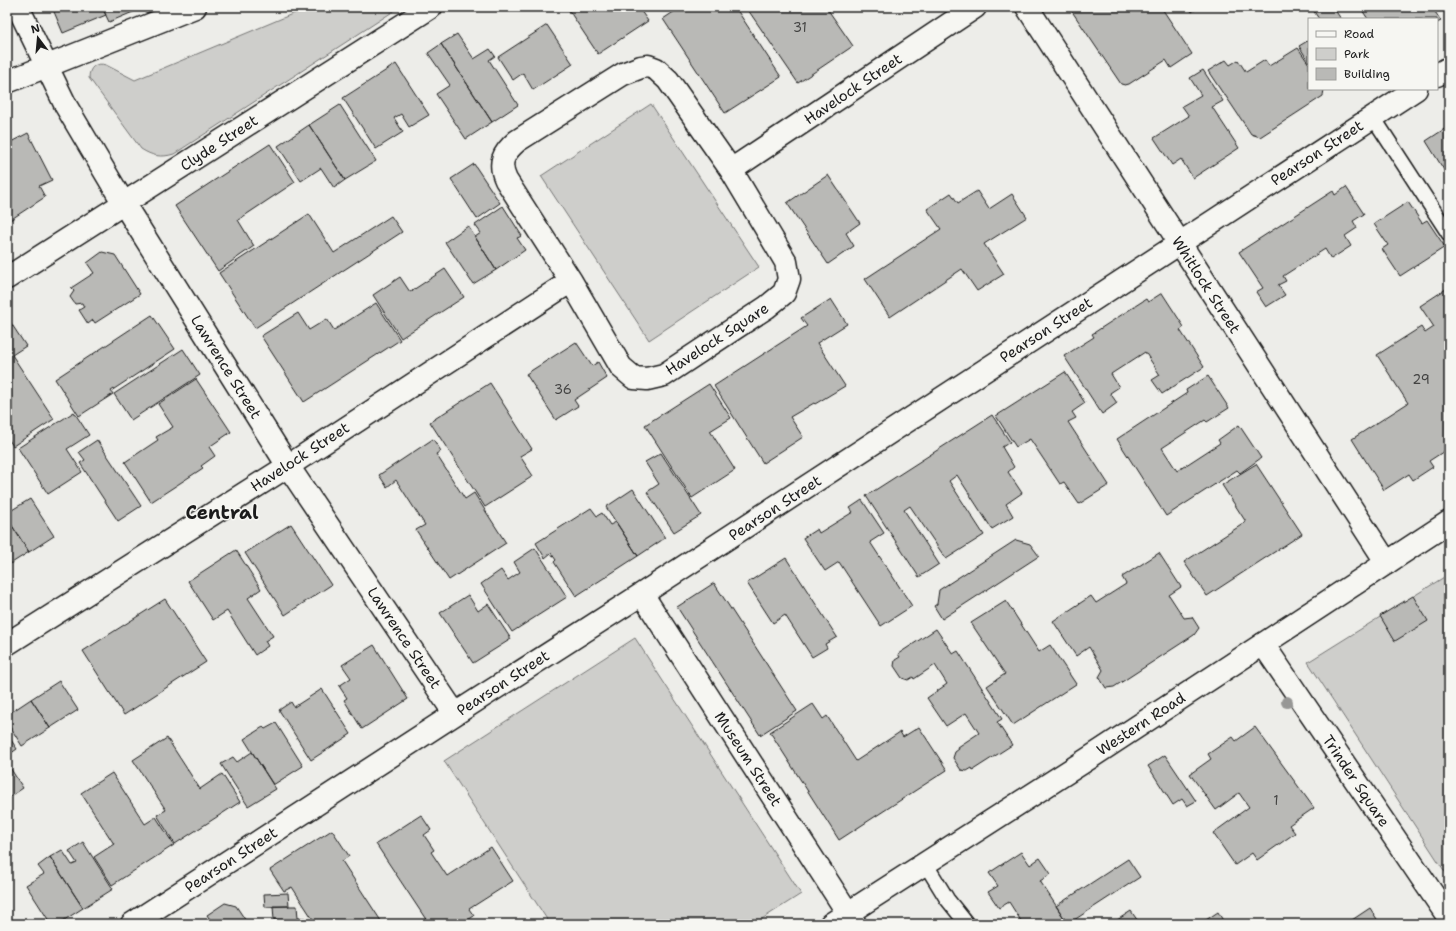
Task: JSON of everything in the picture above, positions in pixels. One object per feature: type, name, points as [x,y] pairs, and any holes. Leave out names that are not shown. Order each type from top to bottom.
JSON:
[{"type":"street","name":"Lawrence Street","points":[[18,7],[66,106],[124,204],[288,466],[455,714]]},
{"type":"street","points":[[7,82],[195,7]]},
{"type":"street","name":"Clyde Street","points":[[7,278],[431,7]]},
{"type":"street","name":"Havelock Street","points":[[731,170],[975,7]]},
{"type":"street","name":"Whitlock Street","points":[[1026,7],[1387,563]]},
{"type":"street","name":"Havelock Square","points":[[648,66],[656,69],[668,80],[731,170],[786,262],[789,280],[784,293],[766,307],[664,375],[647,379],[634,378],[621,367],[571,281],[506,180],[503,173],[502,159],[506,152],[517,141],[624,74],[632,70],[648,66]]},
{"type":"street","points":[[1438,75],[1449,68]]},
{"type":"street","name":"Pearson Street","points":[[132,924],[642,594],[1414,90]]},
{"type":"street","name":"Havelock Street","points":[[7,644],[288,466],[571,281]]},
{"type":"street","name":"Western Road","points":[[845,920],[925,863],[1449,522]]},
{"type":"street","name":"Museum Street","points":[[642,594],[845,920]]},
{"type":"street","name":"Trinder Square","points":[[1263,644],[1449,918]]},
{"type":"lane","points":[[1373,117],[1449,234]]},
{"type":"lane","points":[[925,863],[947,899],[967,924]]},
{"type":"green space","points":[[309,7],[400,7],[174,154],[157,156],[141,149],[89,78],[92,68],[96,65],[102,64],[135,80]]},
{"type":"green space","points":[[651,104],[759,267],[649,340],[541,176]]},
{"type":"green space","points":[[1449,574],[1449,878],[1308,662]]},
{"type":"green space","points":[[635,638],[801,894],[754,924],[550,924],[444,761]]},
{"type":"building","points":[[52,7],[102,7],[106,15],[63,33]]},
{"type":"building","points":[[102,7],[145,7],[109,22]]},
{"type":"building","points":[[571,7],[638,7],[648,21],[598,54],[568,9]]},
{"type":"building","points":[[681,7],[735,7],[781,77],[725,113],[663,19]]},
{"type":"building","points":[[746,7],[792,7],[793,9],[797,7],[826,7],[853,46],[798,83]]},
{"type":"building","points":[[1069,7],[1153,7],[1154,9],[1161,7],[1192,54],[1171,68],[1166,60],[1129,84],[1121,84]]},
{"type":"building","points":[[1188,7],[1199,7],[1192,12]]},
{"type":"building","points":[[1311,7],[1333,7],[1340,18],[1318,18]]},
{"type":"building","points":[[1360,7],[1432,7],[1441,21],[1438,22],[1438,18],[1367,18]]},
{"type":"building","points":[[547,25],[573,64],[533,90],[523,73],[513,80],[498,57]]},
{"type":"building","points":[[457,34],[474,59],[490,49],[495,56],[489,60],[518,105],[492,122],[441,44]]},
{"type":"building","points":[[1308,41],[1308,60],[1299,46]]},
{"type":"building","points":[[441,44],[492,122],[466,139],[436,94],[450,85],[428,53]]},
{"type":"building","points":[[1298,48],[1308,63],[1308,90],[1324,90],[1323,96],[1260,137],[1251,134],[1208,71],[1226,60],[1230,65],[1238,60],[1246,72],[1265,60],[1269,66]]},
{"type":"building","points":[[396,64],[429,115],[409,127],[401,114],[394,118],[403,132],[376,149],[343,98]]},
{"type":"building","points":[[1203,70],[1223,101],[1212,107],[1239,148],[1193,178],[1181,159],[1172,165],[1154,138],[1189,116],[1182,106],[1201,95],[1190,78]]},
{"type":"building","points":[[340,105],[376,161],[345,180],[309,125]]},
{"type":"building","points":[[309,125],[345,180],[334,188],[321,168],[301,181],[278,146]]},
{"type":"building","points":[[1449,126],[1449,178],[1426,141]]},
{"type":"building","points":[[28,133],[52,180],[39,186],[45,197],[7,222],[7,144]]},
{"type":"building","points":[[270,144],[295,182],[238,220],[254,246],[218,271],[175,206]]},
{"type":"building","points":[[474,164],[500,203],[477,219],[451,179]]},
{"type":"building","points":[[828,175],[860,223],[846,233],[854,246],[828,264],[787,203]]},
{"type":"building","points":[[1346,187],[1364,214],[1353,221],[1357,228],[1345,236],[1351,246],[1331,259],[1325,249],[1283,276],[1286,281],[1278,285],[1285,295],[1266,307],[1256,292],[1263,288],[1239,252],[1333,191],[1335,195]]},
{"type":"building","points":[[977,191],[989,209],[1012,194],[1027,217],[984,244],[1004,274],[977,291],[962,269],[890,317],[865,279],[941,229],[927,209],[951,193],[958,203]]},
{"type":"building","points":[[1408,202],[1422,223],[1427,220],[1445,247],[1400,276],[1382,249],[1388,245],[1374,224]]},
{"type":"building","points":[[503,206],[522,236],[517,238],[525,250],[496,270],[475,237],[481,233],[475,225]]},
{"type":"building","points":[[309,214],[334,253],[391,216],[402,232],[255,328],[219,273]]},
{"type":"building","points":[[468,226],[496,270],[473,284],[445,242]]},
{"type":"building","points":[[102,252],[115,255],[140,294],[95,323],[93,320],[88,324],[79,310],[84,307],[82,303],[75,304],[70,297],[74,291],[71,288],[94,273],[87,263]]},
{"type":"building","points":[[445,269],[464,297],[401,338],[373,295],[400,277],[410,292]]},
{"type":"building","points":[[1449,287],[1449,448],[1429,461],[1433,467],[1413,480],[1409,474],[1384,490],[1352,439],[1408,403],[1377,355],[1421,327],[1425,333],[1434,327],[1420,306]]},
{"type":"building","points":[[1162,293],[1184,327],[1180,330],[1204,367],[1162,394],[1152,380],[1160,375],[1145,352],[1111,374],[1119,387],[1110,393],[1117,403],[1102,414],[1064,356],[1094,337],[1092,334],[1146,299],[1148,302]]},
{"type":"building","points":[[831,299],[847,324],[817,343],[845,386],[790,417],[803,437],[763,463],[714,386],[807,326],[801,318]]},
{"type":"building","points":[[376,303],[400,340],[304,402],[261,336],[298,313],[309,330],[327,319],[334,330]]},
{"type":"building","points":[[152,315],[175,349],[111,391],[113,394],[79,416],[55,379]]},
{"type":"building","points":[[7,317],[26,346],[12,355],[54,419],[13,446],[7,437]]},
{"type":"building","points":[[576,342],[592,366],[598,362],[607,378],[574,400],[578,406],[556,420],[526,374]]},
{"type":"building","points":[[183,349],[200,375],[131,420],[114,394]]},
{"type":"building","points":[[1065,372],[1085,403],[1072,412],[1076,418],[1068,422],[1109,485],[1079,504],[1064,482],[1060,484],[1030,439],[1016,447],[996,416]]},
{"type":"building","points":[[1208,376],[1229,408],[1207,422],[1205,420],[1162,448],[1177,471],[1220,443],[1218,440],[1239,425],[1261,458],[1240,473],[1237,470],[1166,516],[1117,439],[1187,393],[1186,390]]},
{"type":"building","points":[[196,379],[231,432],[209,447],[215,456],[201,466],[203,468],[151,502],[125,462],[158,440],[156,437],[173,427],[158,404]]},
{"type":"building","points":[[490,383],[532,449],[520,456],[533,476],[485,507],[430,422]]},
{"type":"building","points":[[709,384],[731,418],[710,431],[735,470],[692,498],[645,425]]},
{"type":"building","points":[[74,412],[89,435],[67,449],[82,472],[48,494],[18,448]]},
{"type":"building","points":[[992,415],[1010,442],[1002,447],[1014,467],[1008,472],[1022,493],[1006,504],[1013,516],[992,529],[957,475],[949,481],[984,535],[946,559],[910,506],[904,510],[939,564],[919,577],[866,496]]},
{"type":"building","points":[[433,439],[441,451],[436,454],[465,499],[474,493],[506,543],[449,580],[416,530],[425,525],[396,480],[387,487],[379,475]]},
{"type":"building","points":[[97,440],[141,506],[118,521],[80,463],[85,460],[79,452]]},
{"type":"building","points":[[661,453],[701,515],[674,532],[647,492],[659,484],[645,462]]},
{"type":"building","points":[[1256,464],[1302,534],[1207,596],[1184,562],[1246,522],[1222,485]]},
{"type":"building","points":[[633,489],[665,538],[638,556],[606,507]]},
{"type":"building","points":[[30,499],[54,536],[29,552],[7,518],[7,513]]},
{"type":"building","points":[[862,500],[884,533],[870,542],[912,606],[881,626],[839,562],[825,571],[803,538],[817,529],[819,533],[853,512],[850,508]]},
{"type":"building","points":[[591,508],[597,516],[602,513],[610,525],[616,522],[638,556],[576,596],[554,562],[556,560],[551,553],[545,558],[536,543]]},
{"type":"building","points":[[7,518],[29,552],[7,566]]},
{"type":"building","points":[[291,524],[331,585],[285,615],[245,553]]},
{"type":"building","points":[[1016,540],[1030,544],[1039,556],[942,619],[934,606],[937,604],[939,590]]},
{"type":"building","points":[[535,548],[567,597],[512,632],[481,584],[501,570],[508,580],[520,572],[514,562]]},
{"type":"building","points":[[236,550],[261,589],[248,598],[273,636],[265,641],[268,646],[255,655],[227,611],[213,620],[188,581]]},
{"type":"building","points":[[1159,553],[1181,587],[1169,595],[1184,618],[1192,617],[1199,628],[1194,635],[1114,687],[1106,688],[1099,677],[1103,670],[1089,647],[1076,656],[1053,621],[1091,596],[1096,603],[1126,584],[1122,577]]},
{"type":"building","points":[[786,558],[837,637],[825,644],[827,648],[812,657],[785,615],[773,623],[747,583]]},
{"type":"building","points":[[714,583],[797,711],[760,735],[677,607]]},
{"type":"building","points":[[468,595],[478,611],[488,604],[511,639],[473,663],[440,613]]},
{"type":"building","points":[[1413,596],[1428,621],[1395,641],[1380,616]]},
{"type":"building","points":[[165,599],[206,662],[124,715],[83,651]]},
{"type":"building","points":[[1006,601],[1039,652],[1050,645],[1076,684],[1013,725],[987,686],[1005,674],[971,623]]},
{"type":"building","points":[[936,629],[953,654],[958,651],[1002,719],[997,722],[1012,745],[973,770],[972,768],[967,771],[961,770],[953,758],[955,752],[959,749],[958,747],[979,733],[966,713],[946,726],[927,698],[947,684],[935,665],[914,679],[913,677],[908,680],[902,678],[894,666],[895,660],[900,657],[898,654]]},
{"type":"building","points":[[374,645],[408,699],[362,729],[344,700],[347,698],[339,686],[351,678],[342,665]]},
{"type":"building","points":[[59,681],[78,710],[50,728],[31,699]]},
{"type":"building","points":[[322,689],[351,734],[311,760],[279,710],[291,702],[294,707]]},
{"type":"building","points":[[31,699],[50,728],[22,746],[7,722],[7,715]]},
{"type":"building","points":[[813,704],[823,719],[827,716],[856,761],[900,732],[903,737],[919,727],[947,770],[839,840],[770,732]]},
{"type":"building","points":[[276,723],[303,766],[273,785],[244,739],[263,727],[265,729]]},
{"type":"building","points":[[1255,727],[1314,808],[1289,825],[1295,833],[1257,860],[1252,853],[1235,865],[1213,833],[1249,807],[1239,793],[1216,810],[1190,774],[1211,759],[1208,754],[1233,737],[1236,741]]},
{"type":"building","points":[[7,734],[17,749],[7,756]]},
{"type":"building","points":[[167,738],[200,789],[222,774],[240,802],[175,844],[157,815],[166,810],[133,760]]},
{"type":"building","points":[[252,752],[276,789],[248,806],[221,764],[233,757],[237,762]]},
{"type":"building","points":[[1165,755],[1196,801],[1187,806],[1182,799],[1173,805],[1148,766]]},
{"type":"building","points":[[7,763],[23,788],[7,799]]},
{"type":"building","points":[[112,773],[145,824],[156,817],[174,845],[112,885],[94,857],[114,844],[81,793]]},
{"type":"building","points":[[421,815],[431,830],[424,835],[434,850],[431,852],[447,876],[491,847],[513,881],[469,909],[474,916],[462,924],[429,924],[376,844]]},
{"type":"building","points":[[332,830],[349,856],[342,861],[383,924],[316,924],[292,887],[284,891],[270,870]]},
{"type":"building","points":[[83,842],[113,889],[83,908],[50,857],[62,850],[72,865],[77,863],[69,851]]},
{"type":"building","points":[[1021,852],[1030,865],[1040,858],[1051,874],[1040,881],[1068,924],[1023,924],[1009,902],[999,908],[988,892],[998,886],[989,873]]},
{"type":"building","points":[[50,857],[83,908],[58,924],[51,924],[26,885],[44,874],[38,866]]},
{"type":"building","points":[[1128,859],[1140,877],[1068,924],[1056,906]]},
{"type":"building","points":[[288,893],[289,906],[265,907],[264,894]]},
{"type":"building","points":[[225,903],[236,906],[248,924],[213,924],[207,915]]},
{"type":"building","points":[[273,906],[297,906],[298,918],[305,918],[305,924],[282,924],[282,920],[274,920]]},
{"type":"building","points":[[1370,908],[1380,924],[1346,924]]},
{"type":"building","points":[[1131,911],[1140,924],[1111,924]]},
{"type":"building","points":[[1218,912],[1225,924],[1200,924]]},
{"type":"district","name":"Central","points":[[222,512]]}]
